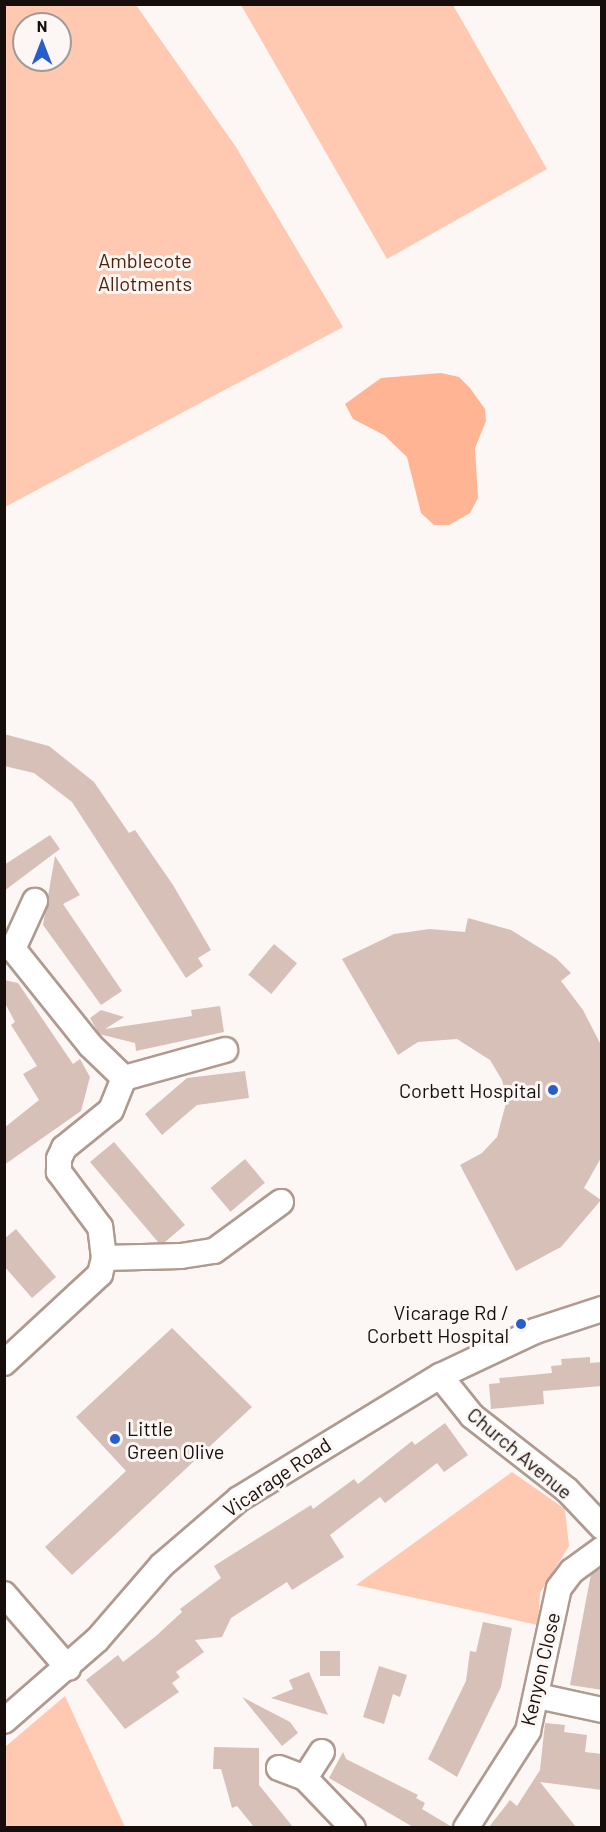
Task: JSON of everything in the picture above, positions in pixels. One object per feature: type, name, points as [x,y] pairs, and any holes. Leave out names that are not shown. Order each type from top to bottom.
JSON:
[{"type":"street","points":[[35,901],[9,950],[90,1045],[124,1078]]},
{"type":"street","points":[[124,1078],[225,1050]]},
{"type":"street","points":[[4,1363],[100,1274],[104,1258],[100,1227],[59,1172],[58,1160],[64,1148],[111,1110],[124,1078]]},
{"type":"street","points":[[104,1258],[181,1257],[214,1251],[281,1202]]},
{"type":"street","name":"Vicarage Road","points":[[4,1721],[68,1668],[162,1565],[210,1521],[276,1474],[440,1376],[554,1323],[602,1309]]},
{"type":"street","name":"Church Avenue","points":[[440,1376],[471,1416],[567,1490],[602,1527]]},
{"type":"street","name":"Kenyon Close","points":[[466,1827],[528,1731],[538,1696],[559,1588],[572,1571],[602,1549]]},
{"type":"street","points":[[4,1594],[68,1668]]},
{"type":"street","points":[[538,1696],[602,1710]]},
{"type":"street","points":[[305,1778],[322,1752]]},
{"type":"street","points":[[279,1768],[305,1778],[353,1827]]},
{"type":"green space","name":"Amblecote Allotments","points":[[5,4],[136,5],[236,147],[343,327],[5,507]]},
{"type":"green space","points":[[241,5],[453,5],[547,169],[387,259]]},
{"type":"green space","points":[[512,1472],[565,1509],[569,1546],[540,1593],[538,1625],[356,1585]]},
{"type":"green space","points":[[65,1696],[125,1827],[5,1827],[5,1747]]},
{"type":"shaded area","points":[[441,373],[459,377],[470,388],[485,409],[486,421],[475,448],[478,498],[470,513],[449,525],[434,525],[421,513],[407,457],[384,435],[353,419],[345,404],[381,378]]},
{"type":"building","points":[[4,734],[49,746],[94,782],[129,833],[135,830],[173,885],[211,950],[198,958],[203,966],[186,978],[72,802],[34,773],[4,766]]},
{"type":"building","points":[[50,835],[60,849],[4,891],[4,865]]},
{"type":"building","points":[[55,856],[80,895],[63,904],[122,991],[101,1005],[43,925]]},
{"type":"building","name":"Corbett Hospital","points":[[468,918],[511,930],[556,958],[571,973],[561,981],[583,1010],[602,1047],[602,1156],[584,1188],[601,1200],[561,1247],[516,1271],[460,1165],[482,1153],[497,1137],[507,1099],[502,1080],[490,1060],[457,1039],[418,1042],[398,1055],[342,959],[394,934],[430,929],[465,932]]},
{"type":"building","points":[[274,944],[297,963],[271,994],[248,975]]},
{"type":"building","points":[[4,980],[18,983],[73,1064],[80,1059],[90,1077],[81,1111],[4,1165],[4,1128],[39,1100],[23,1074],[37,1066],[11,1025],[15,1022],[4,1001]]},
{"type":"building","points":[[220,1006],[224,1032],[136,1051],[135,1043],[99,1034],[90,1018],[101,1010],[124,1017],[105,1029],[192,1016],[191,1010]]},
{"type":"building","points":[[245,1071],[249,1098],[197,1105],[162,1135],[145,1114],[187,1078]]},
{"type":"building","points":[[114,1142],[185,1225],[165,1242],[158,1242],[90,1162]]},
{"type":"building","points":[[245,1159],[265,1183],[230,1212],[211,1188]]},
{"type":"building","points":[[16,1229],[56,1277],[32,1298],[4,1266],[4,1239]]},
{"type":"building","points":[[172,1328],[252,1407],[72,1575],[45,1547],[126,1471],[76,1417]]},
{"type":"building","points":[[590,1357],[590,1363],[602,1362],[602,1386],[543,1391],[544,1404],[491,1409],[489,1384],[500,1383],[499,1378],[552,1373],[551,1366],[562,1365],[561,1359]]},
{"type":"building","points":[[445,1423],[468,1455],[444,1472],[437,1463],[385,1503],[380,1497],[330,1535],[344,1557],[292,1590],[287,1582],[231,1618],[222,1637],[195,1640],[204,1652],[176,1672],[180,1677],[172,1683],[179,1692],[125,1729],[86,1680],[118,1655],[123,1662],[156,1636],[182,1612],[180,1609],[221,1578],[214,1566],[311,1505],[313,1509],[354,1479],[358,1484],[412,1441],[415,1445]]},
{"type":"building","points":[[602,1568],[602,1690],[570,1685],[591,1574]]},
{"type":"building","points":[[483,1622],[512,1628],[501,1687],[457,1777],[428,1759],[466,1681],[470,1651],[476,1652]]},
{"type":"building","points":[[320,1651],[340,1651],[340,1676],[320,1676]]},
{"type":"building","points":[[379,1666],[407,1675],[400,1697],[393,1694],[384,1724],[363,1717]]},
{"type":"building","points":[[309,1672],[328,1715],[271,1698],[293,1689],[289,1680]]},
{"type":"building","points":[[242,1697],[290,1722],[298,1733],[282,1746]]},
{"type":"building","points":[[545,1723],[565,1725],[564,1732],[587,1735],[585,1752],[602,1754],[602,1790],[540,1782],[576,1827],[489,1827],[510,1800],[517,1806],[540,1770]]},
{"type":"building","points":[[214,1747],[259,1748],[259,1785],[293,1827],[254,1827],[237,1806],[232,1808],[221,1769],[213,1769]]},
{"type":"building","points":[[343,1752],[346,1759],[418,1795],[416,1798],[425,1803],[422,1809],[452,1827],[413,1827],[329,1778]]},
{"type":"place","name":"Corbett Hospital","points":[[553,1090]]},
{"type":"place","name":"Vicarage Rd / Corbett Hospital","points":[[521,1324]]},
{"type":"place","name":"Little Green Olive","points":[[115,1439]]}]
